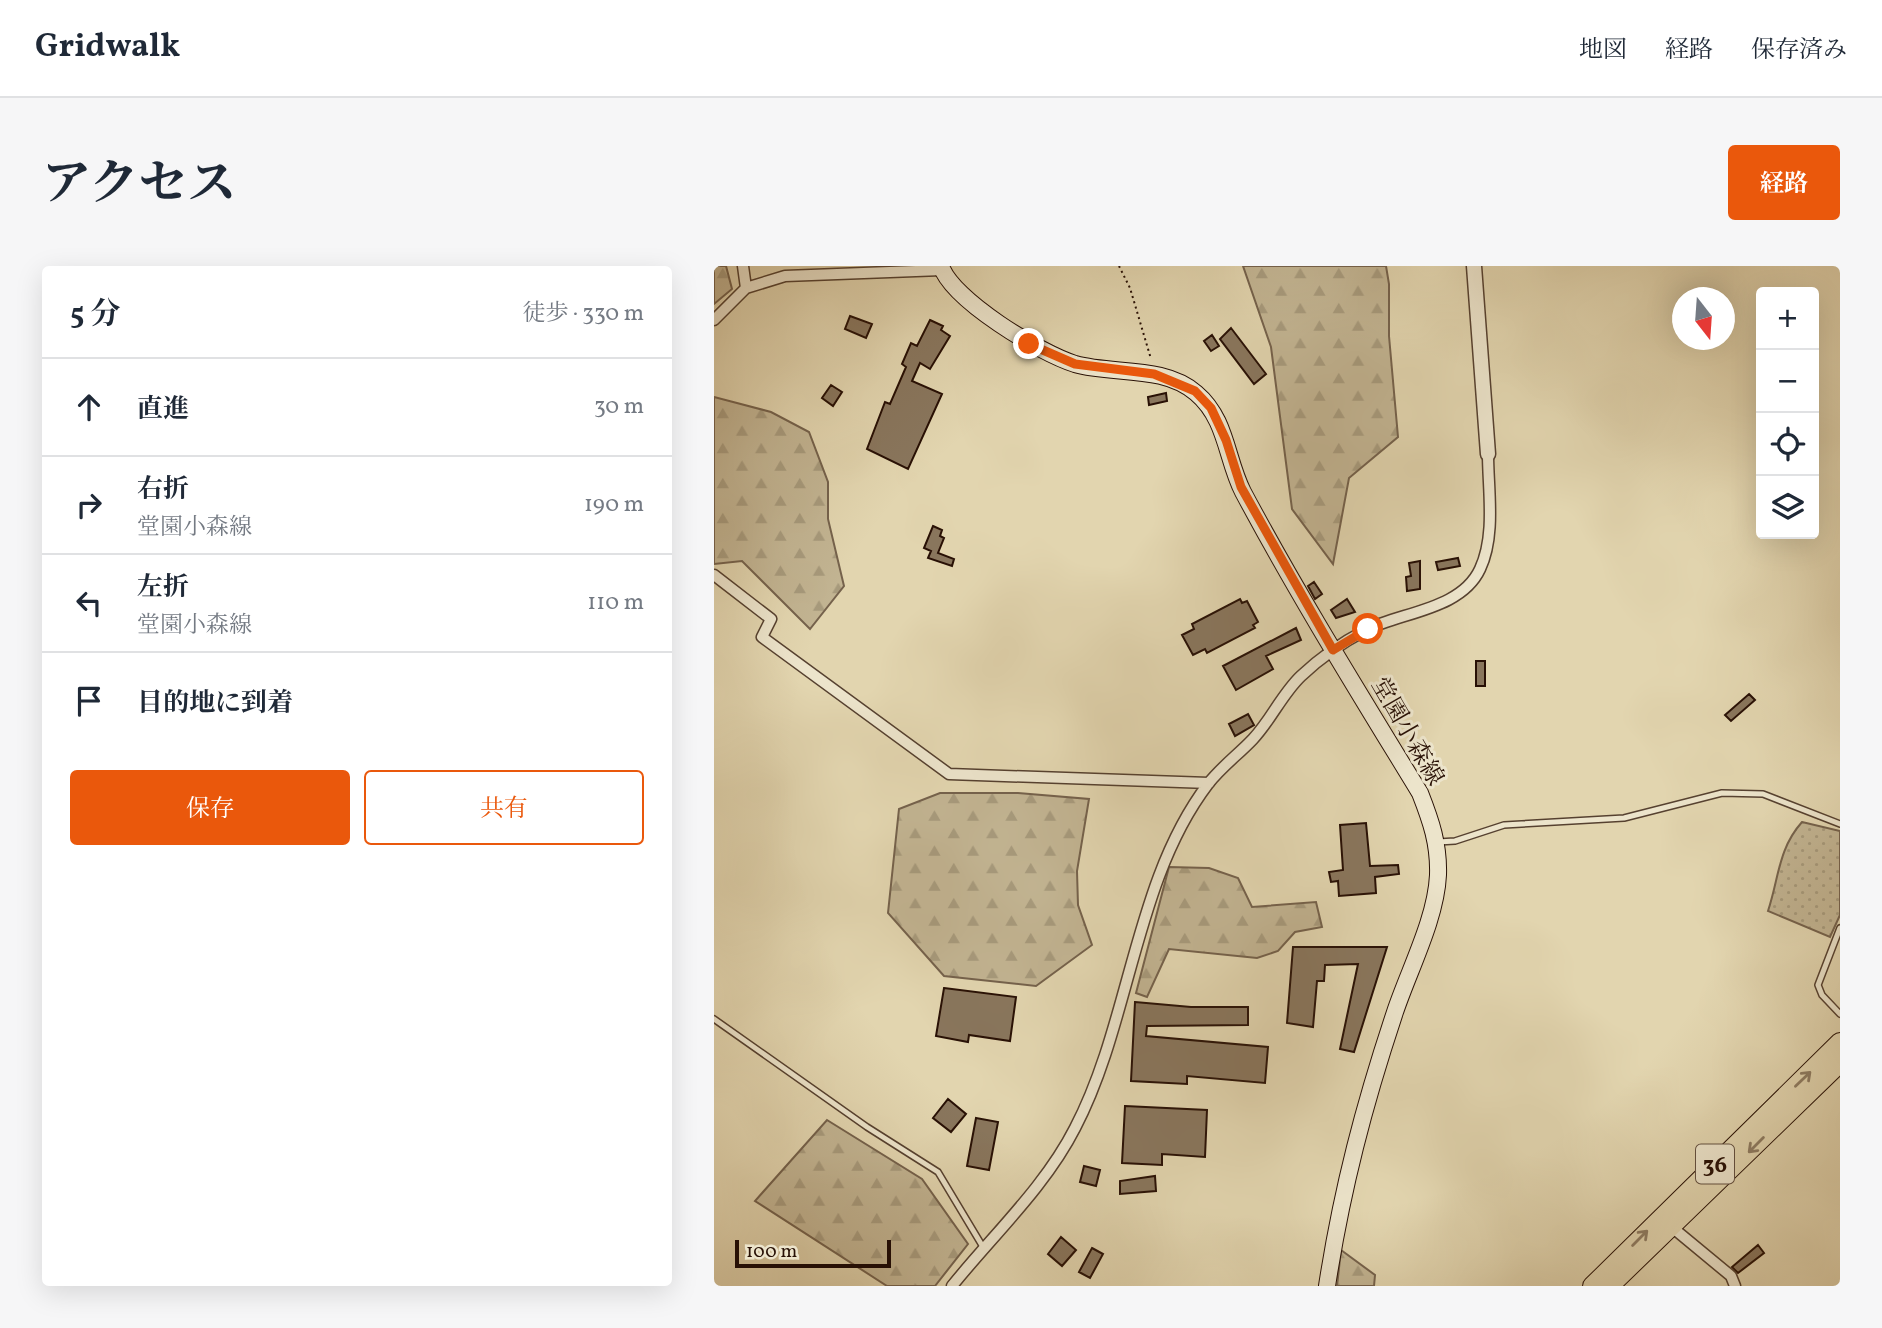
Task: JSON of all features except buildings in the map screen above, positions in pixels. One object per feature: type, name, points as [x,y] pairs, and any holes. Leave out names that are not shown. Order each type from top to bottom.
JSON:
[{"type":"main road","name":"堂園小森線","points":[[941,268],[956,292],[1029,344],[1075,364],[1154,374],[1195,391],[1211,408],[1226,440],[1241,487],[1333,650],[1420,793],[1438,842],[1438,878],[1426,928],[1352,1152],[1327,1286]]},
{"type":"main road","name":"36","points":[[1592,1286],[1840,1042]]},
{"type":"main road","name":"36","points":[[1610,1286],[1673,1228],[1840,1063]]},
{"type":"street","points":[[743,266],[746,288]]},
{"type":"street","points":[[951,1286],[1048,1174],[1076,1127],[1094,1083],[1174,841],[1209,783],[1255,737],[1300,677],[1333,650],[1368,629],[1438,604],[1463,589],[1480,570],[1489,533],[1488,454],[1474,266]]},
{"type":"street","points":[[714,320],[746,288],[785,275],[941,268]]},
{"type":"street","points":[[714,575],[771,619],[762,637],[949,774],[1209,783]]},
{"type":"street","points":[[1673,1228],[1731,1276],[1735,1286]]},
{"type":"lane","points":[[1438,842],[1455,841],[1504,825],[1623,818],[1721,793],[1763,794],[1840,824]]},
{"type":"lane","points":[[1840,928],[1818,985],[1822,995],[1840,1014]]},
{"type":"lane","points":[[714,1019],[867,1127],[938,1172],[983,1247]]},
{"type":"path","points":[[1119,266],[1130,288],[1135,311],[1148,340],[1154,374]]},
{"type":"green space","points":[[714,266],[726,266],[732,289],[714,304]]},
{"type":"green space","points":[[1243,266],[1386,266],[1398,437],[1349,478],[1333,564],[1292,509],[1271,347]]},
{"type":"green space","points":[[714,397],[771,412],[809,432],[828,482],[828,519],[844,586],[810,629],[742,561],[714,564]]},
{"type":"green space","points":[[940,793],[1018,793],[1089,799],[1077,871],[1078,905],[1092,945],[1036,986],[944,976],[888,913],[899,809]]},
{"type":"green space","points":[[1802,822],[1840,831],[1840,915],[1830,937],[1768,911],[1784,853]]},
{"type":"green space","points":[[1169,867],[1209,868],[1238,878],[1252,907],[1316,902],[1322,927],[1295,932],[1278,951],[1257,958],[1169,949],[1147,997],[1136,993]]},
{"type":"green space","points":[[827,1120],[922,1179],[968,1244],[935,1286],[887,1286],[755,1201]]},
{"type":"green space","points":[[1341,1250],[1375,1275],[1374,1286],[1337,1286]]},
{"type":"route","points":[[1029,344],[1075,364],[1154,374],[1195,391],[1211,408],[1226,440],[1241,487],[1292,582],[1333,650],[1368,629]]}]
